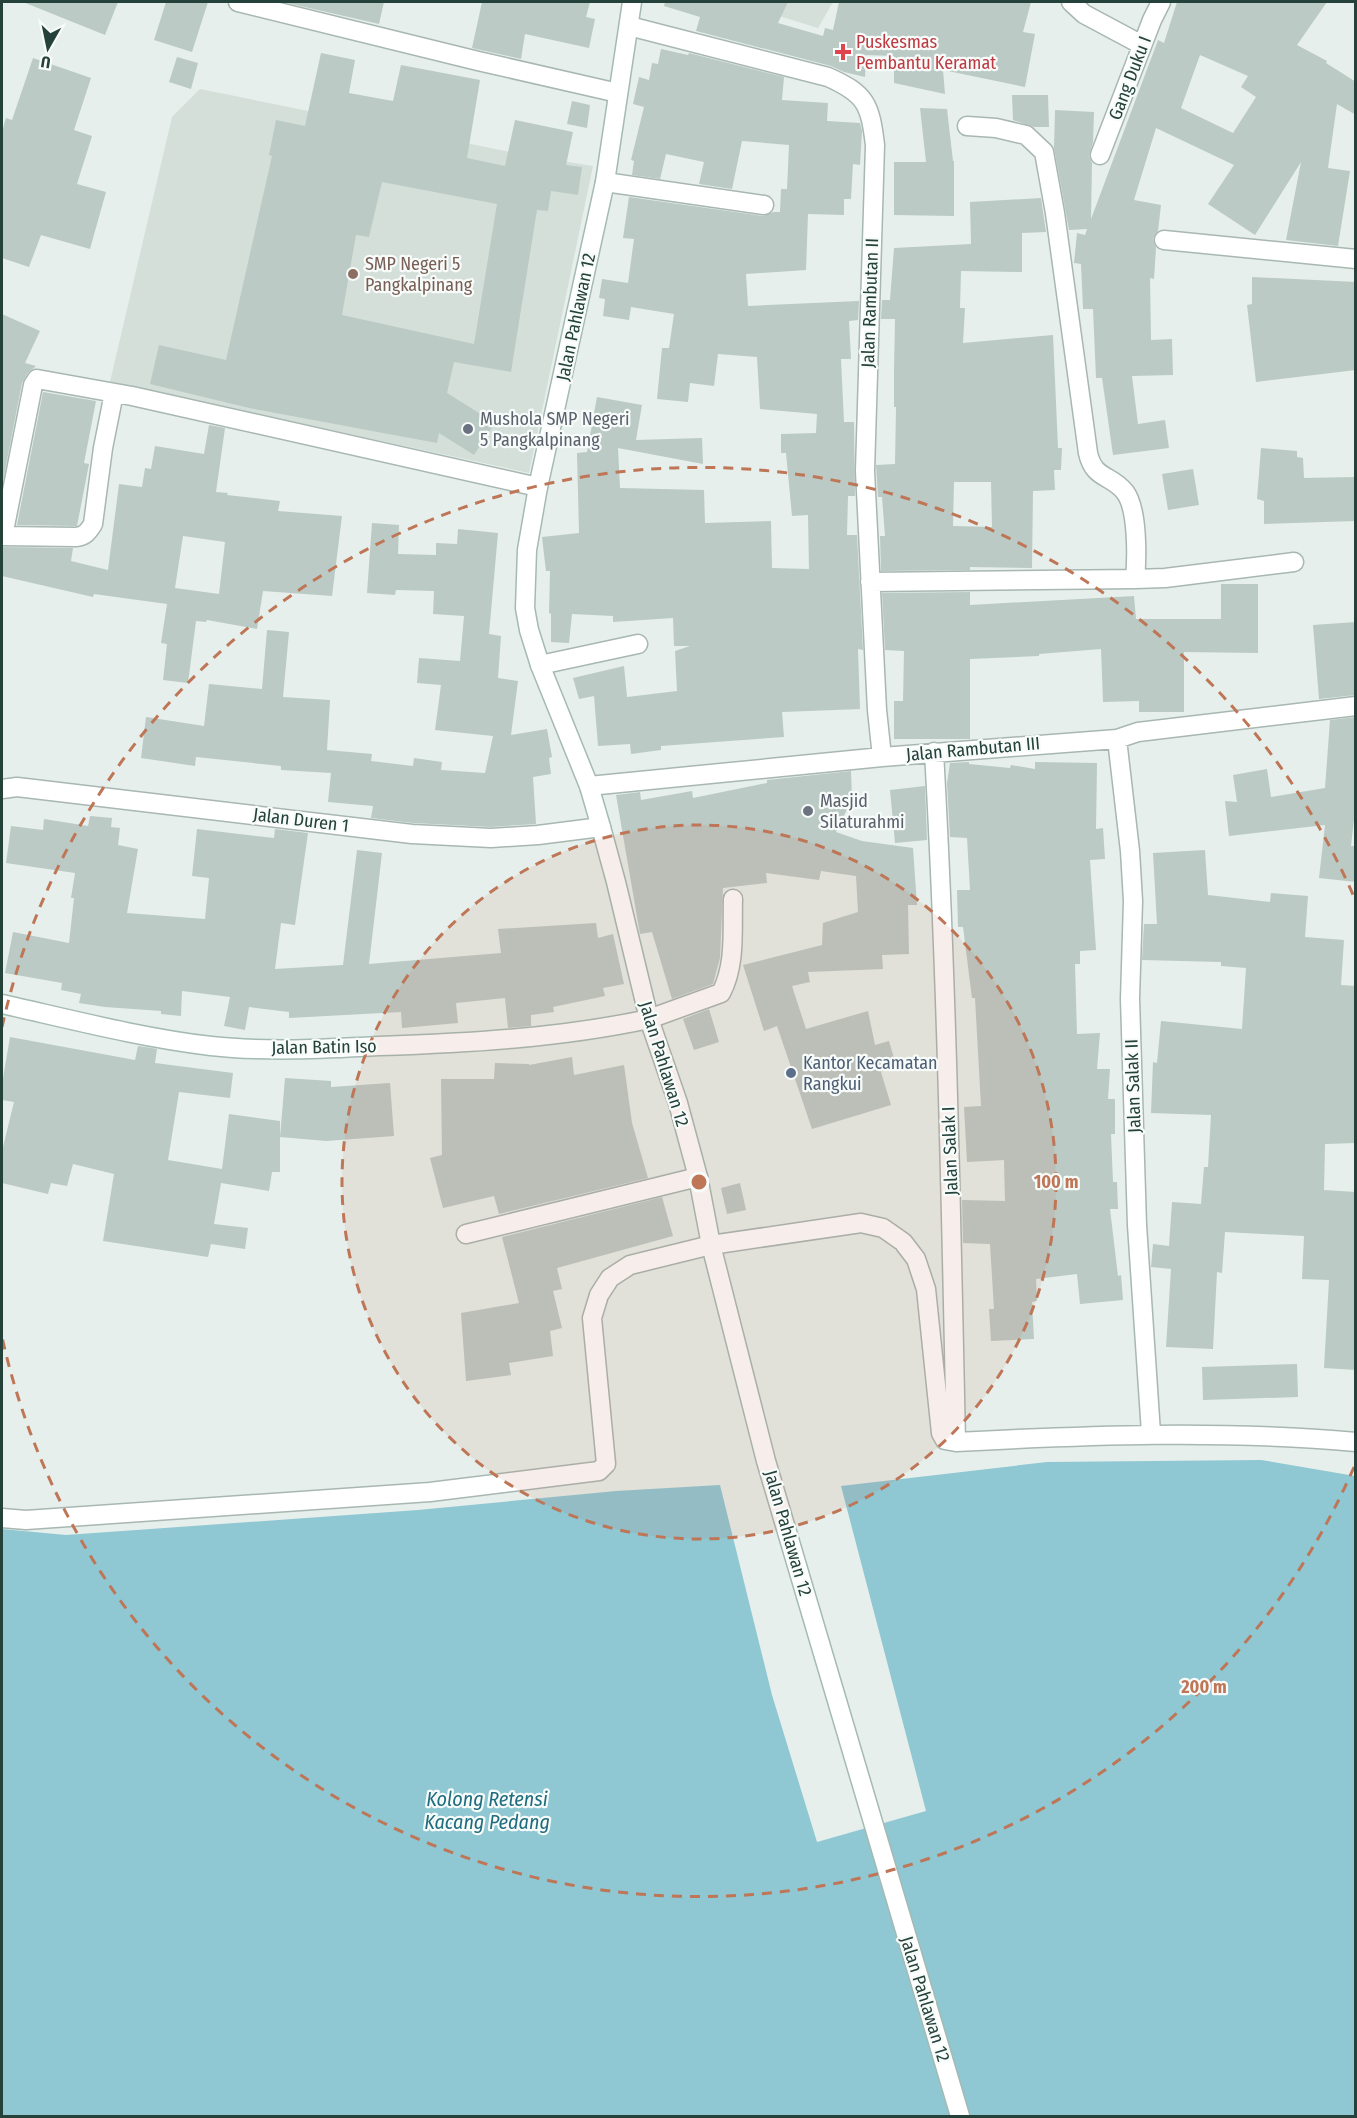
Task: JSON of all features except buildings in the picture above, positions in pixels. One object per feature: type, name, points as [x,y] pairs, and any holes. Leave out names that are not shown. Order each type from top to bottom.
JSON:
[{"type":"street","points":[[238,2],[618,93]]},
{"type":"street","name":"Jalan Pahlawan 12","points":[[632,2],[604,182],[538,487],[527,550],[525,608],[540,665],[589,786],[601,827],[649,1019],[678,1103],[698,1177],[711,1245],[766,1461],[960,2116]]},
{"type":"street","points":[[1071,2],[1084,14],[1142,45]]},
{"type":"street","name":"Gang Duku I","points":[[1100,155],[1161,2]]},
{"type":"street","name":"Jalan Rambutan II","points":[[629,26],[676,36],[828,77],[856,92],[867,104],[872,120],[875,145],[865,471],[882,757]]},
{"type":"street","points":[[967,126],[996,128],[1026,135],[1044,152],[1055,213],[1088,453],[1093,468],[1125,492],[1130,502],[1133,516],[1135,579]]},
{"type":"street","points":[[604,182],[764,204]]},
{"type":"street","points":[[1164,240],[1356,259]]},
{"type":"street","points":[[114,393],[103,448],[93,524],[89,532],[76,537],[2,536],[35,381],[41,379],[114,393],[538,487]]},
{"type":"street","points":[[870,582],[1165,578],[1294,562]]},
{"type":"street","points":[[540,665],[638,644]]},
{"type":"street","name":"Jalan Rambutan III","points":[[589,786],[934,752],[1117,739],[1138,732],[1356,706]]},
{"type":"street","name":"Jalan Salak II","points":[[1117,739],[1130,851],[1132,891],[1130,999],[1137,1225],[1150,1433]]},
{"type":"street","name":"Jalan Salak I","points":[[934,752],[942,888],[956,1442]]},
{"type":"street","name":"Jalan Duren 1","points":[[2,789],[17,787],[412,834],[491,838],[601,827]]},
{"type":"street","name":"Jalan Batin Iso","points":[[2,1004],[158,1037],[210,1046],[255,1049],[424,1045],[521,1038],[606,1028],[649,1019],[721,993],[728,979],[731,960],[733,899]]},
{"type":"street","points":[[466,1234],[698,1177]]},
{"type":"street","points":[[2,1518],[26,1520],[430,1492],[599,1471],[606,1464],[592,1318],[599,1295],[610,1278],[630,1265],[711,1245],[861,1223],[883,1228],[903,1242],[915,1259],[926,1289],[941,1433],[945,1440],[956,1442],[1150,1433],[1318,1438],[1356,1442]]},
{"type":"shaded area","points":[[733,2],[833,2],[818,28]]},
{"type":"shaded area","name":"SMP Negeri 5 Pangkalpinang","points":[[200,89],[525,155],[593,166],[529,473],[110,382],[172,117]]},
{"type":"water","name":"Kolong Retensi Kacang Pedang","points":[[1261,1460],[1355,1476],[1355,2116],[2,2116],[2,1529],[66,1535],[418,1510],[616,1491],[720,1485],[772,1695],[817,1842],[926,1811],[841,1486],[1047,1462]]},
{"type":"place","name":"Puskesmas Pembantu Keramat","points":[[843,52]]},
{"type":"place","name":"SMP Negeri 5 Pangkalpinang","points":[[353,274]]},
{"type":"place","name":"Mushola SMP Negeri 5 Pangkalpinang","points":[[468,429]]},
{"type":"place","name":"Masjid Silaturahmi","points":[[808,811]]},
{"type":"place","name":"Kantor Kecamatan Rangkui","points":[[791,1073]]}]
